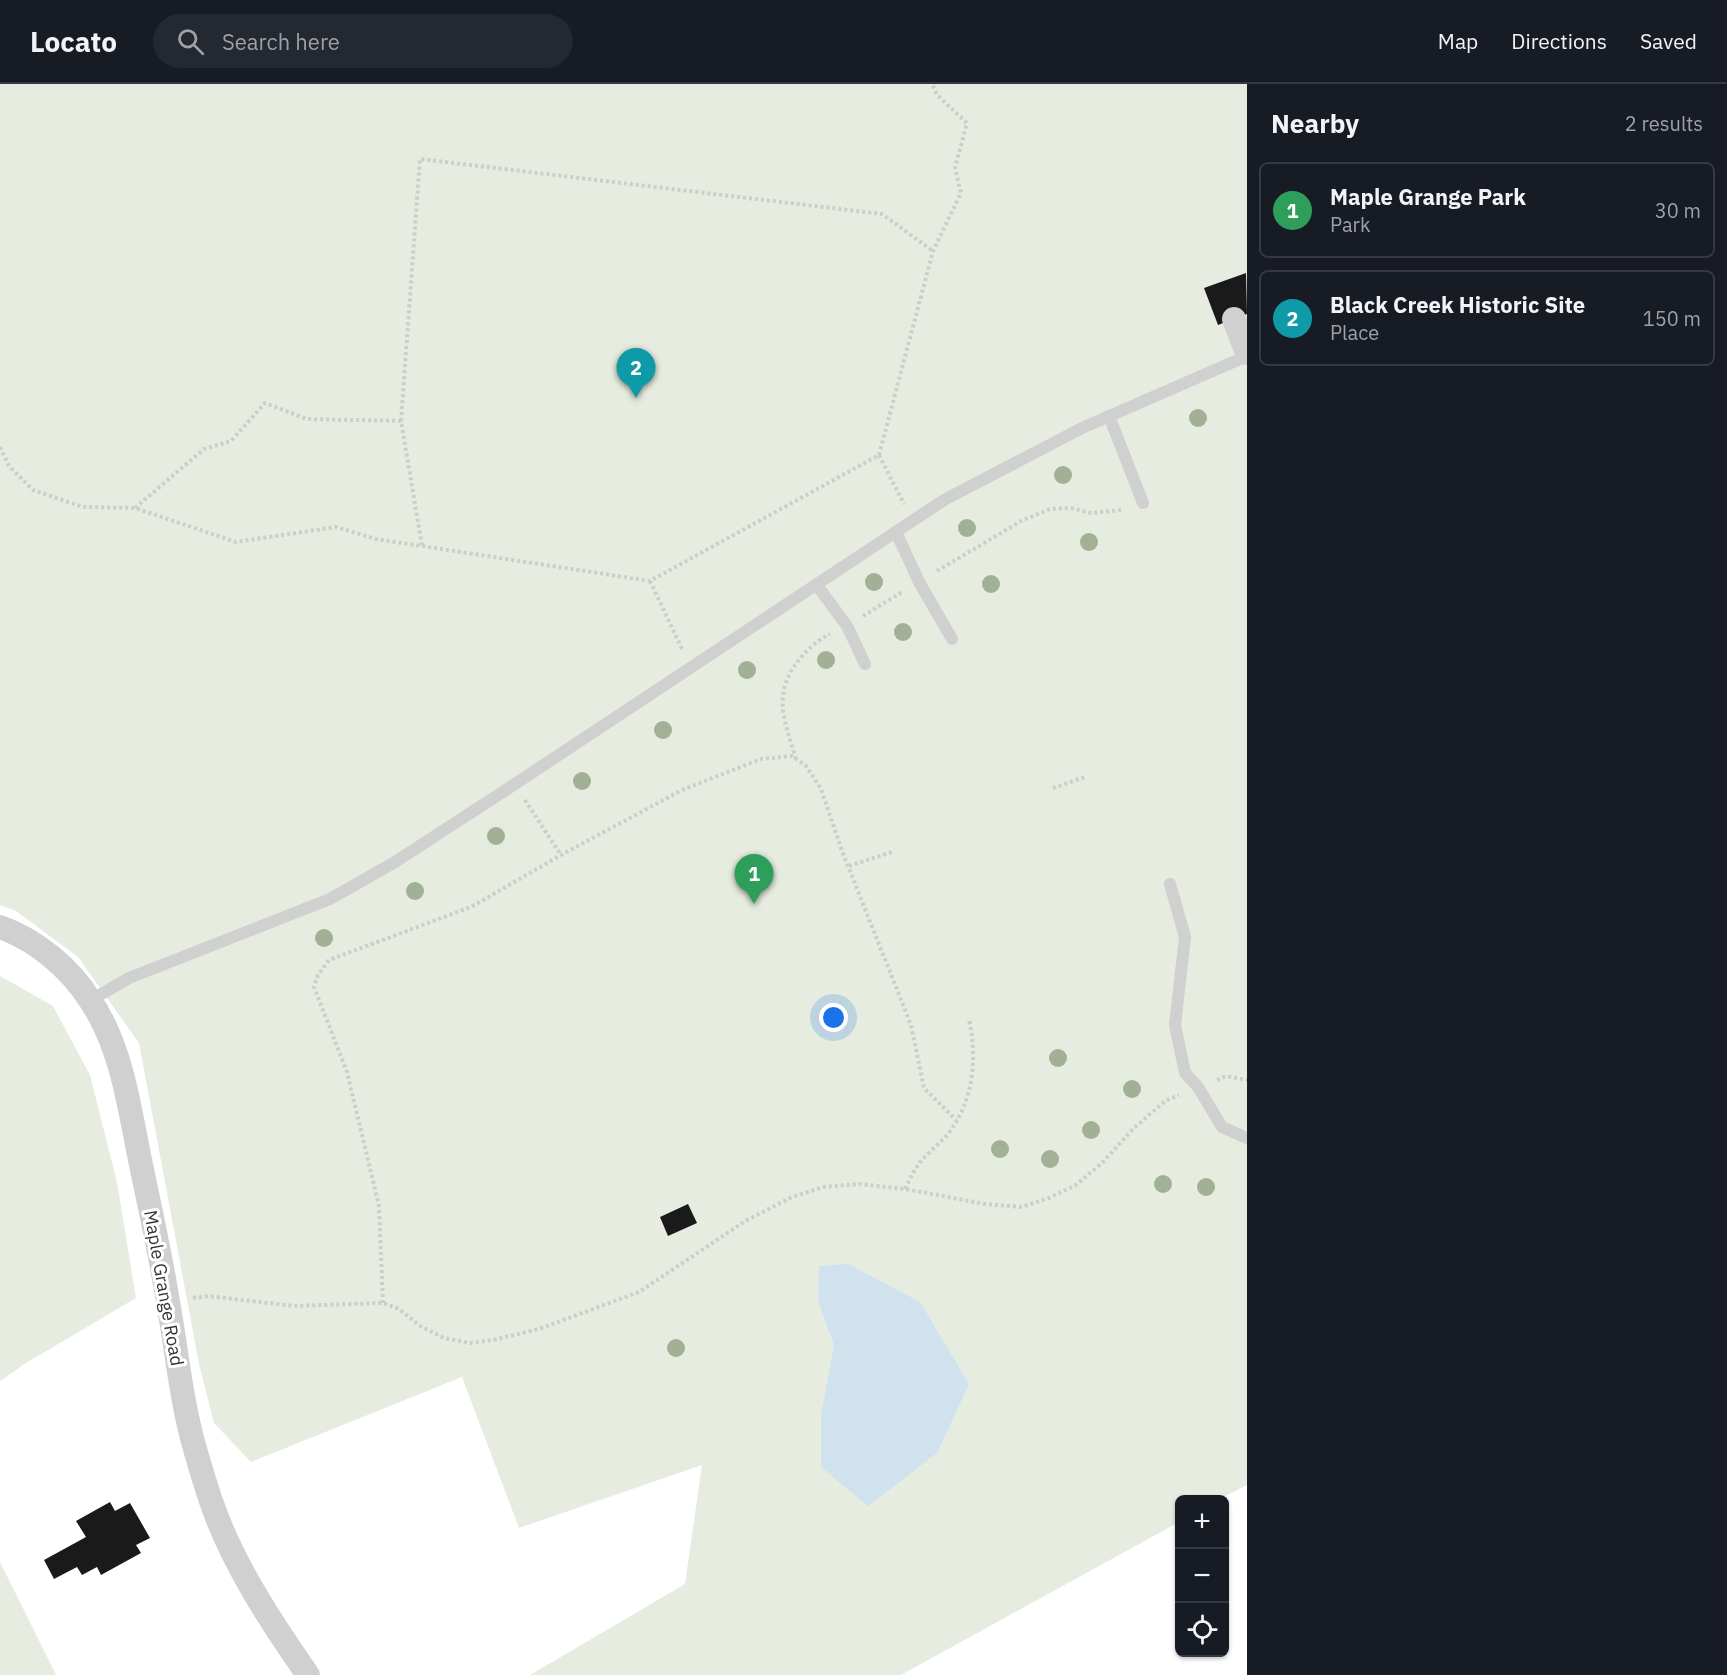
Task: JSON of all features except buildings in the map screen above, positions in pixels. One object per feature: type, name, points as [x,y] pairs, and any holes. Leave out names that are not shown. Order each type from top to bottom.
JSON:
[{"type":"street","points":[[1234,319],[1247,355]]},
{"type":"street","name":"Maple Grange Road","points":[[0,927],[10,930],[45,951],[71,974],[91,1000],[112,1042],[127,1093],[168,1302],[188,1419],[211,1503],[239,1564],[289,1648],[308,1675]]},
{"type":"lane","points":[[91,1000],[129,978],[330,899],[395,862],[944,500],[1082,428],[1247,355]]},
{"type":"lane","points":[[1109,416],[1143,503]]},
{"type":"lane","points":[[896,532],[919,582],[952,639]]},
{"type":"lane","points":[[816,584],[847,626],[865,664]]},
{"type":"lane","points":[[1170,884],[1185,937],[1175,1025],[1185,1073],[1198,1087],[1222,1126],[1247,1138]]},
{"type":"path","points":[[913,520],[879,455],[933,251],[962,193],[955,168],[967,123],[937,95],[932,84]]},
{"type":"path","points":[[422,546],[400,421],[420,159],[882,214],[933,251]]},
{"type":"path","points":[[135,508],[204,449],[231,441],[265,403],[307,419],[400,421]]},
{"type":"path","points":[[0,447],[9,466],[33,490],[83,507],[135,508],[236,542],[336,527],[376,539],[650,581],[879,455]]},
{"type":"path","points":[[650,581],[690,668]]},
{"type":"path","points":[[383,1303],[379,1206],[347,1072],[314,987],[318,975],[329,960],[471,907],[561,855],[682,790],[761,759],[792,756],[806,766],[821,789],[911,1024],[924,1088],[956,1120]]},
{"type":"path","points":[[1053,788],[1085,777]]},
{"type":"path","points":[[515,784],[561,855]]},
{"type":"path","points":[[849,866],[892,852]]},
{"type":"path","points":[[905,1189],[921,1161],[949,1133],[970,1088],[973,1068],[973,1036],[969,1020]]},
{"type":"path","points":[[168,1302],[208,1296],[294,1306],[383,1303],[399,1309],[420,1326],[444,1338],[470,1343],[493,1340],[539,1329],[639,1292],[747,1220],[792,1197],[823,1187],[859,1184],[905,1189],[986,1204],[1021,1207],[1039,1201],[1076,1185],[1103,1162],[1132,1130],[1165,1101],[1226,1076],[1247,1080]]},
{"type":"shaded area","points":[[0,84],[1247,84],[1247,1485],[1228,1495],[1175,1495],[1175,1524],[901,1675],[530,1675],[685,1584],[702,1465],[519,1528],[462,1377],[251,1462],[214,1423],[199,1364],[139,1043],[78,957],[16,911],[0,905]]},
{"type":"shaded area","points":[[0,976],[53,1006],[90,1075],[117,1182],[136,1298],[26,1363],[0,1381]]},
{"type":"shaded area","points":[[0,1562],[56,1675],[0,1675]]},
{"type":"water","points":[[848,1264],[920,1302],[969,1384],[937,1453],[868,1506],[821,1467],[821,1416],[834,1345],[818,1301],[819,1266]]},
{"type":"place","name":"Black Creek Historic Site","points":[[636,398]]},
{"type":"place","name":"Maple Grange Park","points":[[754,904]]}]
